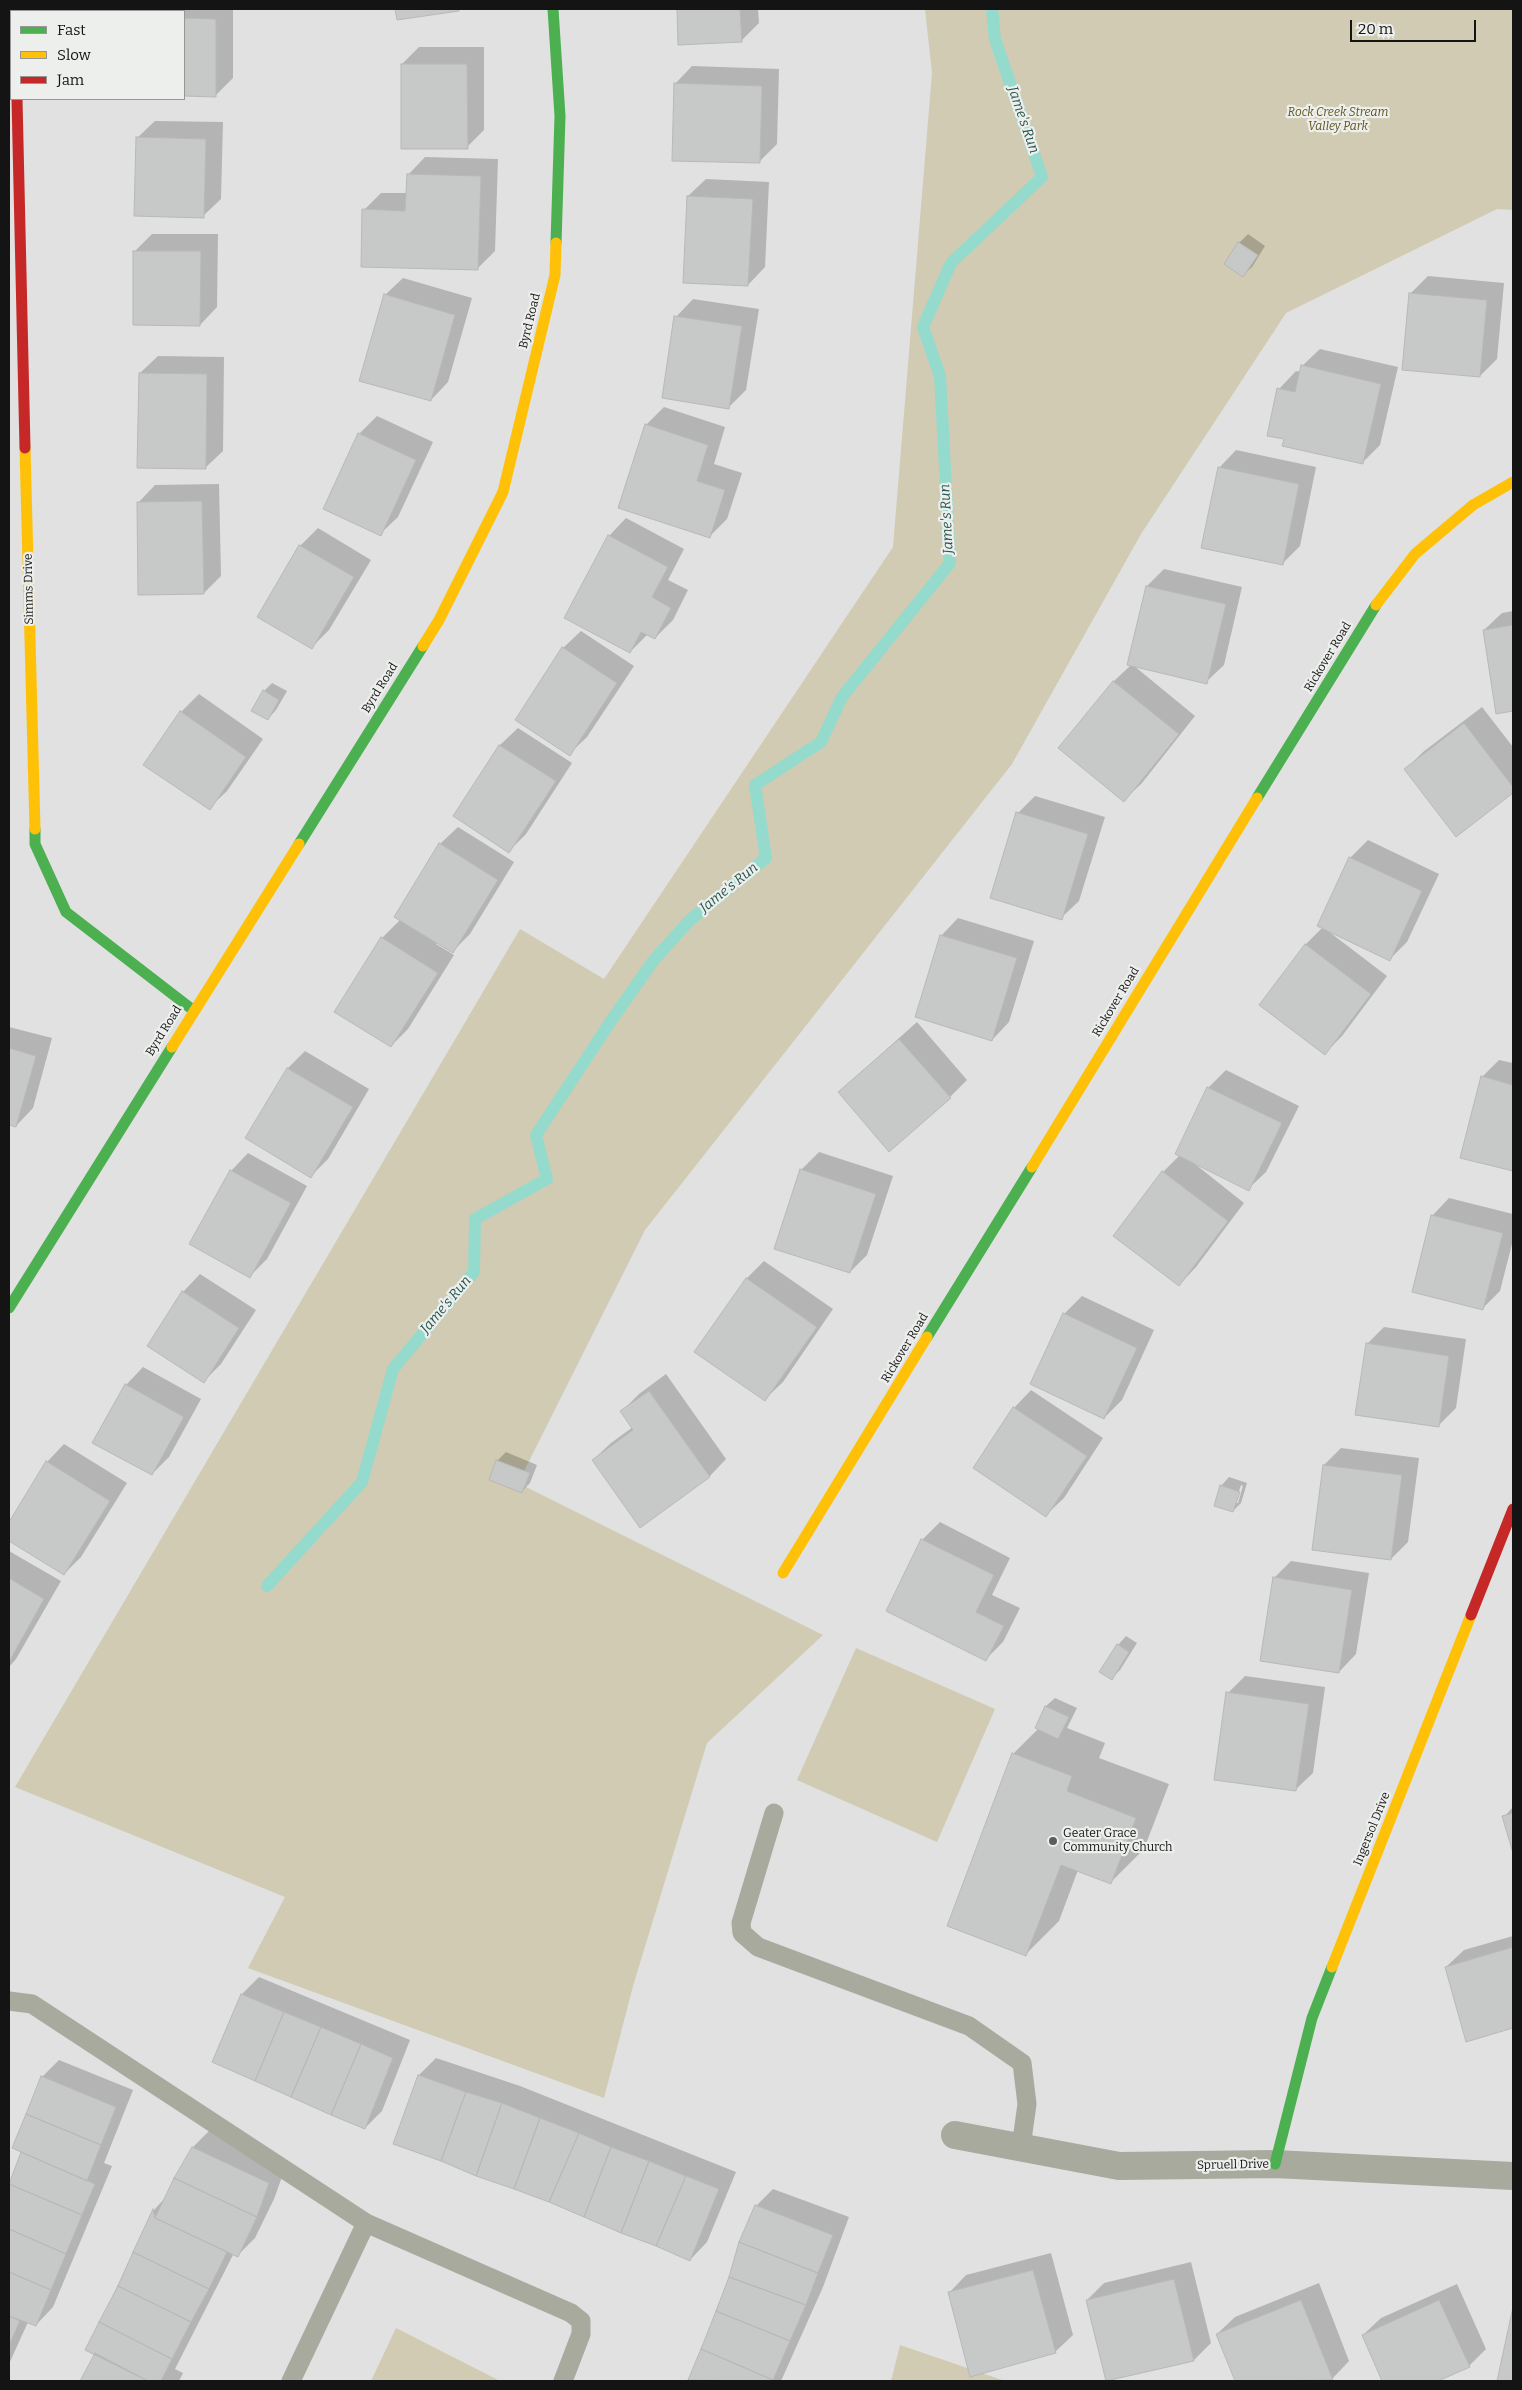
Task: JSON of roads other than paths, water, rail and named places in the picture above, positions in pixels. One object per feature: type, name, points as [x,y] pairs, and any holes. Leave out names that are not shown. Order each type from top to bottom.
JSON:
[{"type":"street","name":"Byrd Road","points":[[9,1308],[193,1010],[439,620],[503,492],[556,275],[560,116],[554,9]]},
{"type":"street","name":"Simms Drive","points":[[18,100],[35,844],[66,912],[193,1010]]},
{"type":"street","name":"Rickover Road","points":[[783,1573],[1371,612],[1415,554],[1472,504],[1513,482]]},
{"type":"street","name":"Ingersol Drive","points":[[1274,2164],[1312,2018],[1513,1509]]},
{"type":"street","name":"Spruell Drive","points":[[955,2135],[1119,2166],[1274,2164],[1513,2176]]},
{"type":"lane","points":[[774,1813],[741,1923],[742,1933],[758,1947],[968,2026],[1022,2063],[1027,2104],[1021,2147]]},
{"type":"lane","points":[[9,2001],[32,2004],[366,2223],[571,2312],[581,2322],[582,2334],[563,2381]]},
{"type":"lane","points":[[291,2381],[366,2223]]},
{"type":"waterway","name":"Jame's Run","points":[[267,1586],[362,1482],[393,1369],[474,1272],[475,1219],[547,1179],[536,1135],[611,1021],[653,961],[689,921],[766,858],[755,785],[821,742],[842,697],[950,563],[940,376],[923,327],[951,263],[1042,177],[995,39],[992,9]]},
{"type":"place","name":"Geater Grace Community Church","points":[[1053,1841]]},
{"type":"park label","name":"Rock Creek Stream Valley Park","points":[[1338,120]]}]
